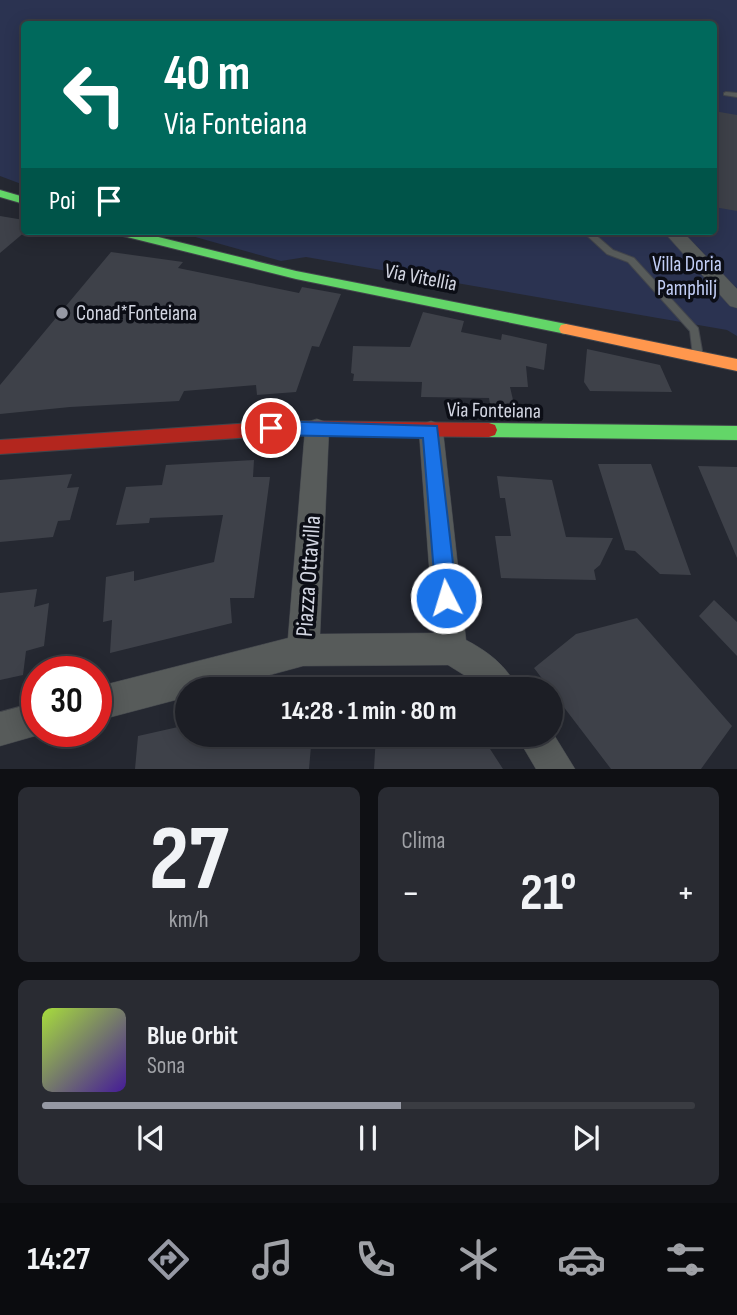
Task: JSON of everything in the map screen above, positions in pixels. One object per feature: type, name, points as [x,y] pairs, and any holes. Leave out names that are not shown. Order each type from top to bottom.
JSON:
[{"type":"street","points":[[0,193],[21,200]]},
{"type":"street","name":"Via Vitellia","points":[[135,235],[296,275],[451,304],[737,365]]},
{"type":"street","points":[[676,235],[737,302]]},
{"type":"street","points":[[716,361],[736,383]]},
{"type":"street","name":"Via Fonteiana","points":[[0,447],[261,428],[737,433]]},
{"type":"street","name":"Piazza Ottavilla","points":[[317,429],[303,650],[451,649]]},
{"type":"street","points":[[431,431],[451,649],[476,663],[489,677]]},
{"type":"street","points":[[112,700],[303,650]]},
{"type":"street","points":[[0,729],[21,723]]},
{"type":"street","points":[[542,747],[558,769]]},
{"type":"lane","points":[[726,94],[737,95]]},
{"type":"lane","points":[[591,235],[610,252],[631,260],[695,330],[698,356]]},
{"type":"green space","name":"Villa Doria Pamphilj","points":[[0,0],[737,0],[737,336],[727,330],[306,257],[281,261],[188,235],[717,235],[717,21],[21,21],[21,184],[0,176]]},
{"type":"building","points":[[717,112],[737,115],[737,211],[717,208]]},
{"type":"building","points":[[0,216],[21,220],[21,235],[0,253]]},
{"type":"building","points":[[111,252],[183,262],[178,268],[299,293],[302,287],[341,294],[319,347],[312,346],[296,392],[257,395],[256,385],[184,391],[179,401],[0,414],[0,385]]},
{"type":"building","points":[[423,312],[464,321],[461,332],[501,340],[502,334],[547,344],[544,370],[526,366],[528,387],[510,387],[514,404],[490,404],[489,398],[421,397],[422,382],[353,381],[353,346],[410,347]]},
{"type":"building","points":[[587,349],[660,365],[672,392],[590,391],[584,382]]},
{"type":"building","points":[[254,460],[253,477],[270,477],[254,598],[230,598],[232,623],[110,653],[112,620],[103,622],[106,577],[134,571],[134,581],[214,562],[223,515],[150,518],[149,523],[116,525],[126,487],[162,485],[166,465]]},
{"type":"building","points":[[598,464],[651,464],[691,575],[660,574],[635,551],[625,550]]},
{"type":"building","points":[[698,466],[737,467],[737,558]]},
{"type":"building","points":[[72,474],[67,488],[79,487],[70,520],[58,521],[53,537],[0,542],[0,480]]},
{"type":"building","points":[[497,476],[552,480],[566,537],[613,538],[600,565],[594,570],[596,580],[501,578],[495,536],[511,536],[505,498],[500,498]]},
{"type":"building","points":[[37,589],[34,607],[49,603],[44,646],[26,651],[25,656],[21,656],[21,675],[0,680],[0,593]]},
{"type":"building","points":[[714,600],[737,622],[737,656],[699,616]]},
{"type":"building","points":[[637,618],[732,726],[701,769],[611,769],[563,706],[563,677],[541,677],[534,668],[576,634]]},
{"type":"building","points":[[175,728],[175,747],[311,747],[309,769],[135,769],[138,736]]},
{"type":"building","points":[[375,747],[489,747],[503,769],[374,769]]},
{"type":"traffic: fast","points":[[0,193],[21,200]]},
{"type":"traffic: fast","points":[[135,235],[296,275],[566,329]]},
{"type":"traffic: fast","points":[[489,430],[737,433]]},
{"type":"traffic: slow","points":[[566,329],[737,365]]},
{"type":"traffic: jam","points":[[0,447],[284,428],[489,430]]},
{"type":"place","name":"Conad*Fonteiana","points":[[62,313]]},
{"type":"route","points":[[271,428],[431,431],[446,598]]}]
